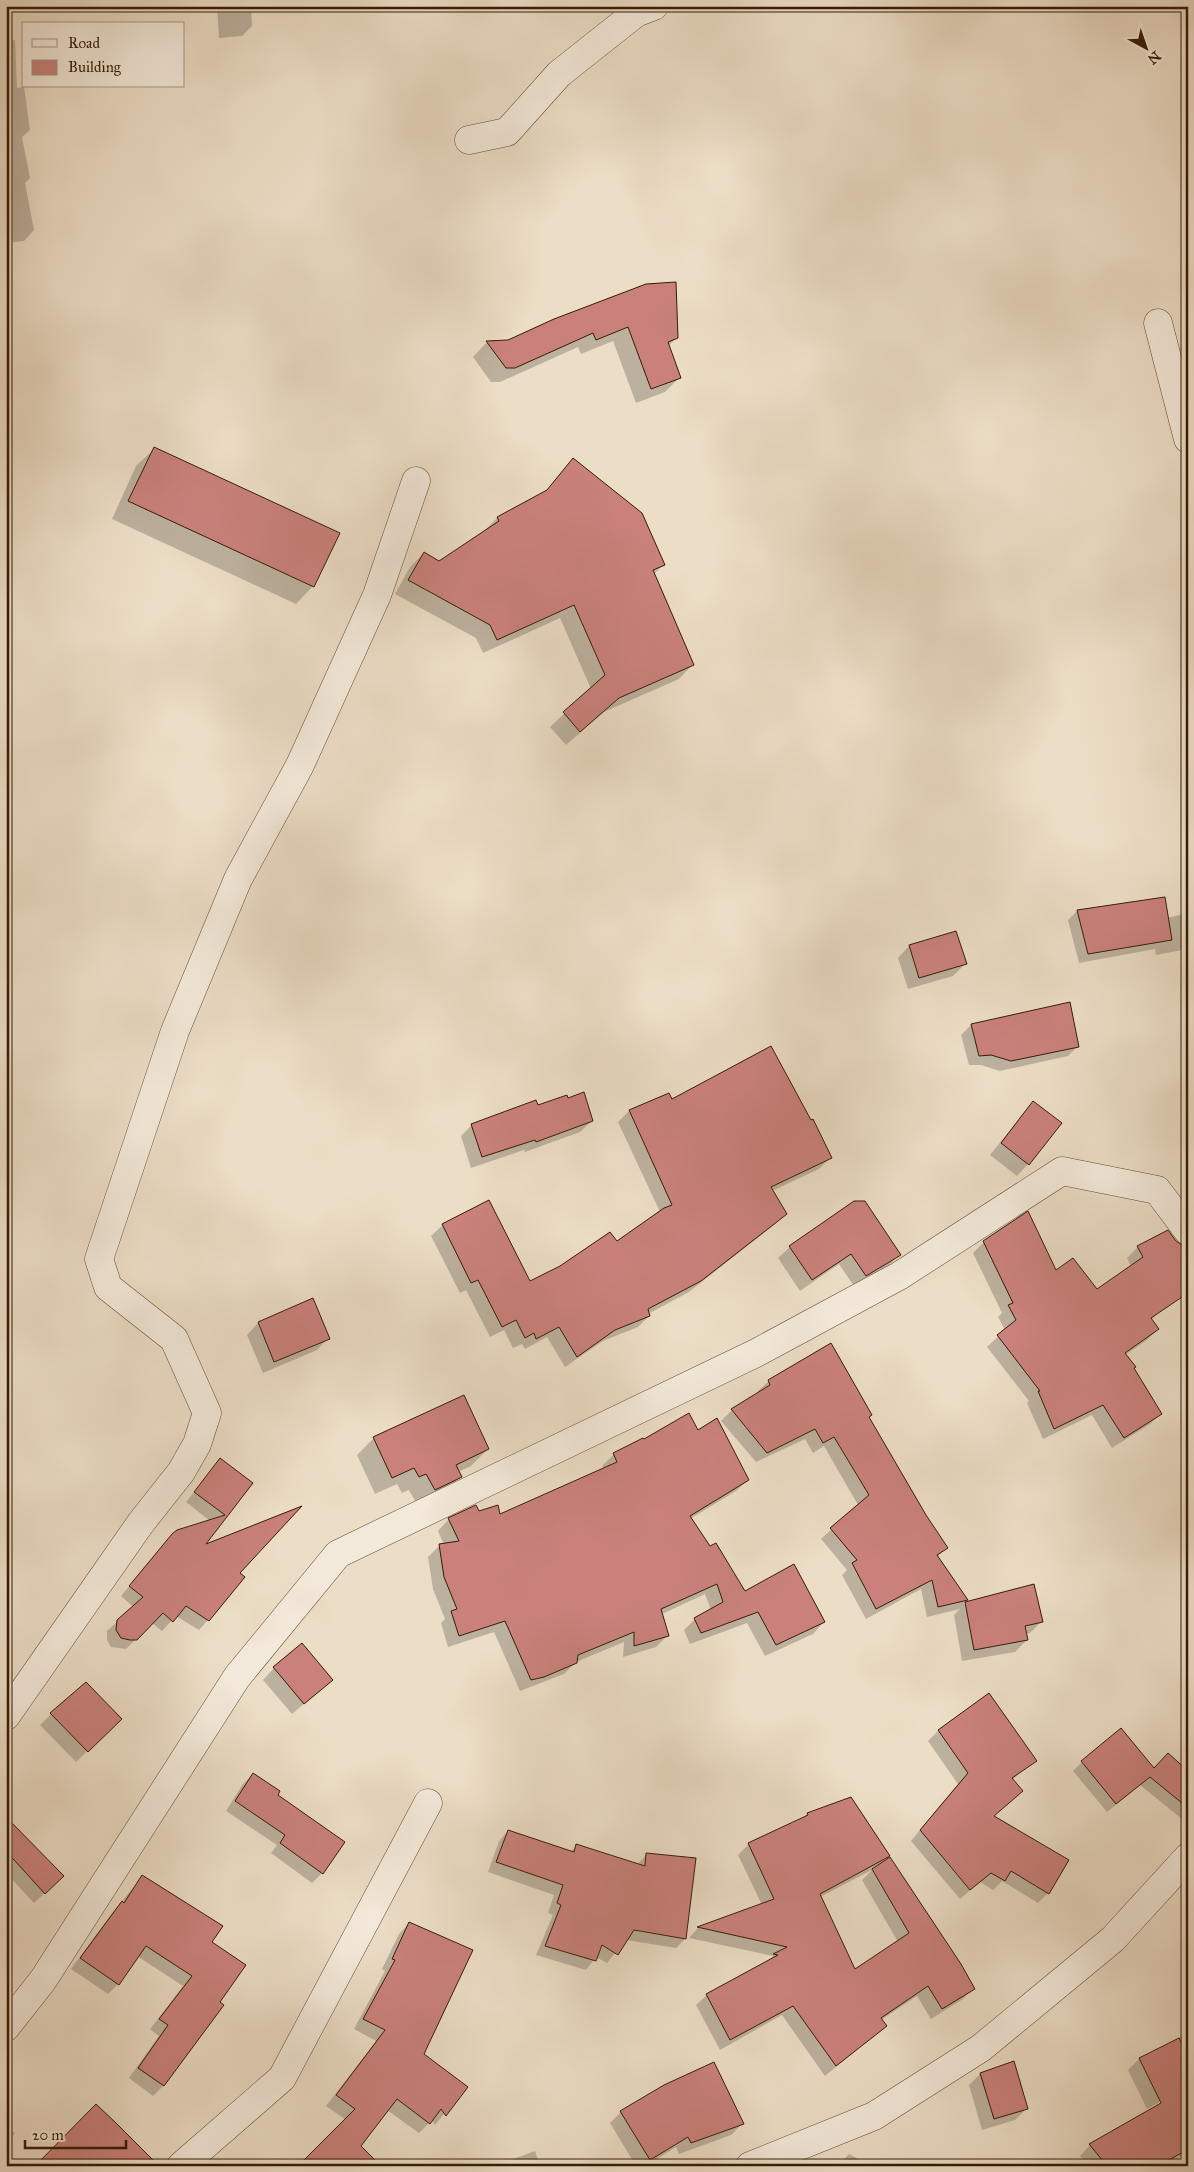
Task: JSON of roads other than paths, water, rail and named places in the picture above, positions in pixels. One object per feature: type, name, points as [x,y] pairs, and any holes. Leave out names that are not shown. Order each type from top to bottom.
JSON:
[{"type":"street","points":[[469,140],[507,132],[559,74],[636,13],[654,6]]},
{"type":"street","points":[[1158,323],[1188,439]]},
{"type":"street","points":[[6,1716],[140,1524],[181,1472],[197,1444],[207,1413],[174,1339],[108,1287],[99,1259],[175,1031],[238,879],[300,765],[377,595],[416,481]]},
{"type":"street","points":[[6,2027],[43,1980],[236,1677],[338,1554],[766,1347],[899,1276],[1062,1172],[1157,1190],[1188,1231]]},
{"type":"street","points":[[181,2166],[282,2078],[428,1803]]},
{"type":"street","points":[[750,2166],[874,2116],[981,2048],[1112,1939],[1188,1857]]}]
